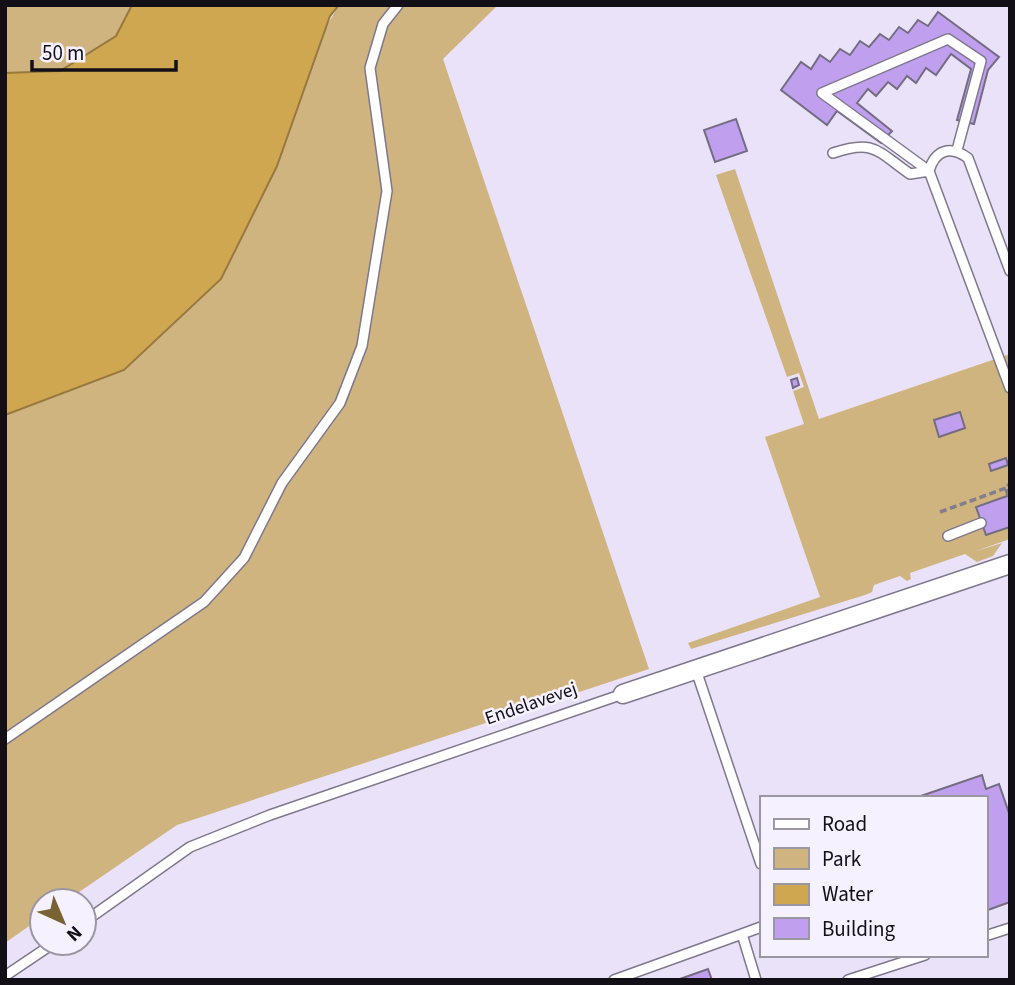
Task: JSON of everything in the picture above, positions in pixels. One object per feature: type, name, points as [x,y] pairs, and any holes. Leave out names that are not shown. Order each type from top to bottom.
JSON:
[{"type":"street","name":"Endelavevej","points":[[623,694],[1010,564]]},
{"type":"lane","points":[[5,739],[204,602],[244,558],[282,483],[340,403],[362,346],[387,191],[370,68],[383,24],[398,5]]},
{"type":"lane","points":[[957,150],[981,61],[948,39],[822,93],[929,171],[1007,369],[1010,388]]},
{"type":"lane","points":[[833,153],[858,145],[870,146],[910,174],[929,171]]},
{"type":"lane","points":[[929,171],[933,158],[944,150],[957,150],[968,158],[1010,271]]},
{"type":"lane","points":[[948,536],[981,523]]},
{"type":"lane","points":[[696,670],[760,861]]},
{"type":"lane","name":"Endelavevej","points":[[98,912],[190,847],[283,811],[623,694]]},
{"type":"lane","points":[[614,980],[760,927]]},
{"type":"lane","points":[[987,935],[1010,928]]},
{"type":"lane","points":[[742,934],[756,980]]},
{"type":"lane","points":[[5,976],[33,957]]},
{"type":"lane","points":[[848,980],[919,957]]},
{"type":"path","points":[[940,512],[1006,488],[1010,483]]},
{"type":"path","points":[[1006,488],[1008,496]]},
{"type":"green space","points":[[5,5],[132,5],[116,36],[60,71],[5,73]]},
{"type":"green space","points":[[339,5],[498,5],[443,59],[649,669],[177,825],[86,887],[28,887],[28,927],[5,943],[5,415],[124,370]]},
{"type":"green space","points":[[735,169],[819,419],[1010,354],[1010,539],[973,552],[1002,543],[993,556],[977,562],[965,554],[910,573],[911,579],[907,581],[900,576],[874,585],[872,592],[865,595],[691,649],[688,643],[820,597],[765,437],[804,424],[793,391],[804,387],[799,373],[787,377],[716,175]]},
{"type":"water","points":[[132,5],[339,5],[330,16],[277,166],[221,279],[124,370],[5,415],[5,73],[60,71],[116,36]]},
{"type":"building","points":[[938,12],[999,57],[988,70],[974,124],[957,120],[971,69],[951,54],[936,75],[926,68],[916,83],[907,76],[897,89],[888,82],[876,96],[868,89],[857,103],[892,131],[881,143],[837,111],[827,125],[781,90],[801,62],[811,69],[820,55],[830,62],[840,49],[850,55],[860,41],[869,47],[880,34],[889,40],[899,27],[908,33],[918,20],[928,26]]},
{"type":"building","points":[[736,119],[747,151],[715,162],[704,130]]},
{"type":"building","points":[[797,378],[799,385],[793,388],[791,380]]},
{"type":"building","points":[[960,412],[965,428],[939,437],[934,420]]},
{"type":"building","points":[[1006,458],[1008,465],[991,471],[989,464]]},
{"type":"building","points":[[1010,495],[1010,527],[986,535],[976,507]]},
{"type":"building","points":[[982,775],[986,789],[999,784],[1010,816],[1010,902],[987,910],[987,796],[921,796]]},
{"type":"building","points":[[708,969],[712,980],[677,980]]}]
